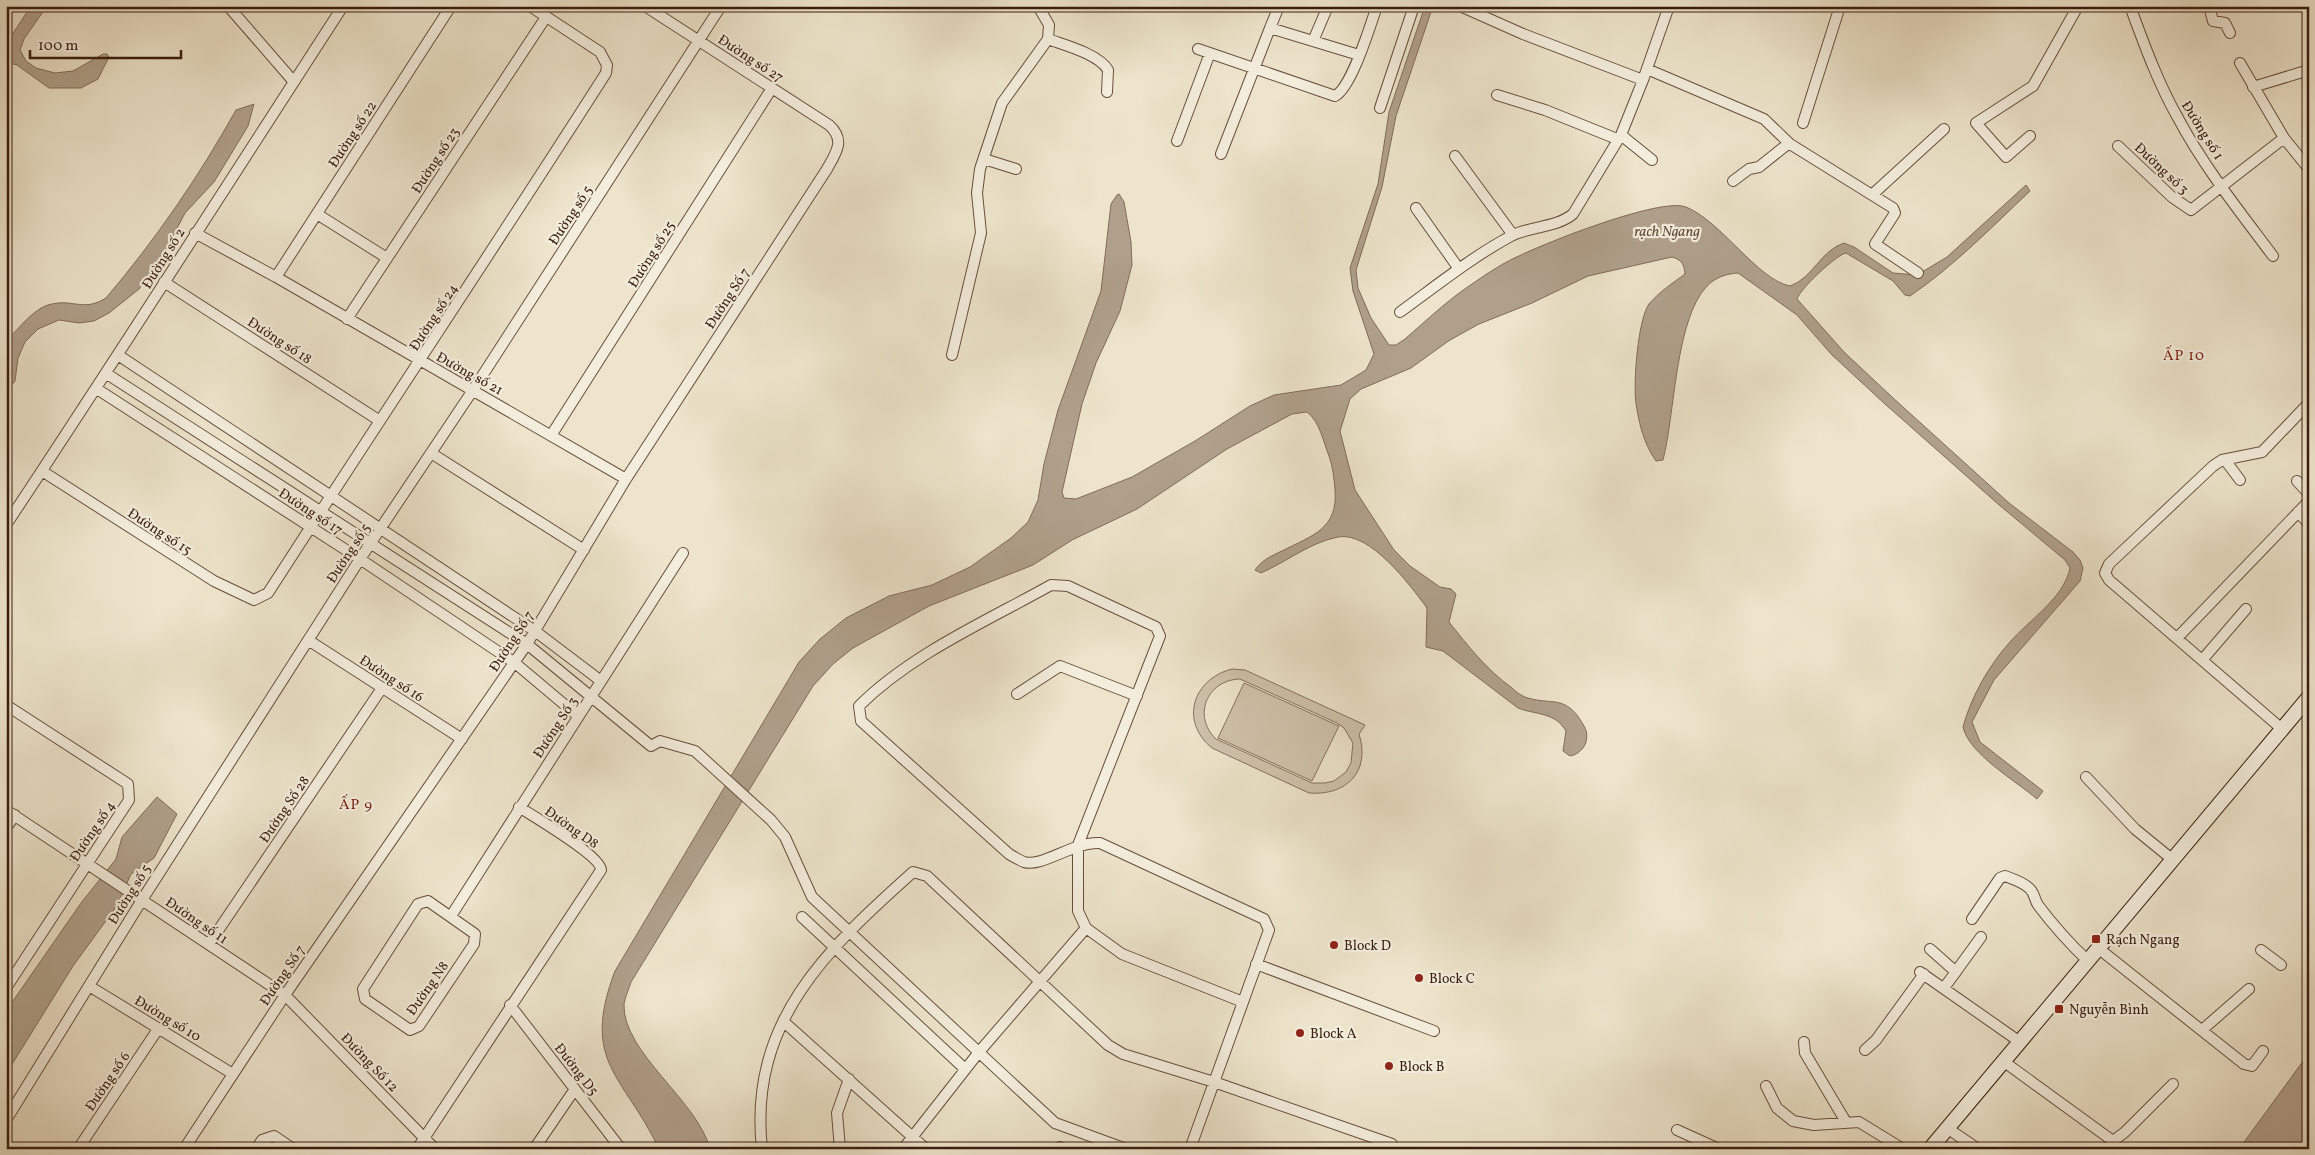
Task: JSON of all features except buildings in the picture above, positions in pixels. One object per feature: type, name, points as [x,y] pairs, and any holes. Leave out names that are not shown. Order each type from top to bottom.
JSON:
[{"type":"main road","points":[[1930,1149],[2309,697]]},
{"type":"street","points":[[228,6],[294,82]]},
{"type":"street","name":"Đường số 2","points":[[6,525],[107,374],[164,282],[343,6]]},
{"type":"street","name":"Đường số 22","points":[[276,277],[451,6]]},
{"type":"street","points":[[530,6],[546,17]]},
{"type":"street","name":"Đường số 27","points":[[645,6],[829,125],[838,137]]},
{"type":"street","name":"Đường số 5","points":[[6,1120],[139,898],[379,529],[431,453],[469,388],[721,6]]},
{"type":"street","points":[[952,356],[981,232],[977,193],[984,158],[1002,103],[1048,39],[1049,25],[1038,6]]},
{"type":"street","points":[[1221,154],[1256,69],[1279,6]]},
{"type":"street","points":[[1313,41],[1328,6]]},
{"type":"street","points":[[1198,48],[1335,96],[1344,88],[1360,55],[1377,6]]},
{"type":"street","points":[[1380,108],[1414,6]]},
{"type":"street","points":[[1460,6],[1524,34],[1643,80]]},
{"type":"street","points":[[1400,312],[1513,235],[1569,217],[1576,210],[1619,137],[1643,80],[1668,6]]},
{"type":"street","points":[[1803,123],[1840,6]]},
{"type":"street","points":[[2030,136],[2006,157],[1976,123],[2033,86],[2078,6]]},
{"type":"street","name":"Đường số 1","points":[[2130,6],[2159,80],[2177,117],[2222,186],[2274,256]]},
{"type":"street","points":[[2208,6],[2214,21],[2225,22],[2230,33]]},
{"type":"street","name":"Đường số 24","points":[[268,593],[329,496],[421,361],[606,73],[607,66],[600,52],[546,17]]},
{"type":"street","name":"Đường số 23","points":[[346,319],[546,17]]},
{"type":"street","points":[[1270,28],[1360,55]]},
{"type":"street","points":[[1048,39],[1101,62],[1108,70],[1107,92]]},
{"type":"street","points":[[1178,141],[1210,53]]},
{"type":"street","points":[[2240,63],[2284,138],[2309,169]]},
{"type":"street","points":[[1647,69],[1764,119],[1789,143],[1893,208],[1895,213],[1875,244],[1918,272]]},
{"type":"street","points":[[2253,87],[2309,70]]},
{"type":"street","name":"Đường số 25","points":[[552,434],[772,88]]},
{"type":"street","points":[[1497,95],[1619,137],[1652,160]]},
{"type":"street","points":[[1873,194],[1944,128]]},
{"type":"street","name":"Đường Số 7","points":[[184,1149],[285,995],[515,663],[626,479],[827,169],[839,146],[838,137]]},
{"type":"street","name":"Đường số 3","points":[[2118,146],[2172,196],[2191,210],[2284,138]]},
{"type":"street","points":[[1733,180],[1749,169],[1759,167],[1789,143]]},
{"type":"street","points":[[1455,156],[1513,235]]},
{"type":"street","points":[[984,158],[1016,169]]},
{"type":"street","points":[[1416,208],[1459,270]]},
{"type":"street","points":[[316,214],[387,258]]},
{"type":"street","name":"Đường số 21","points":[[195,234],[276,277],[346,319],[552,434],[626,479]]},
{"type":"street","name":"Đường số 18","points":[[164,282],[380,421]]},
{"type":"street","points":[[118,356],[535,631],[600,681]]},
{"type":"street","name":"Đường số 17","points":[[107,374],[527,644],[590,698]]},
{"type":"street","name":"Đường số 17","points":[[97,389],[360,558],[515,663],[578,716]]},
{"type":"street","points":[[2282,729],[2178,637],[2109,580],[2106,573],[2109,564],[2213,466],[2225,460],[2262,452],[2309,403]]},
{"type":"street","points":[[431,453],[584,550]]},
{"type":"street","points":[[2225,460],[2240,480]]},
{"type":"street","name":"Đường số 15","points":[[42,471],[214,581],[254,600],[268,593]]},
{"type":"street","points":[[2297,482],[2309,494]]},
{"type":"street","points":[[2178,637],[2309,501]]},
{"type":"street","points":[[2298,512],[2309,524]]},
{"type":"street","name":"Đường Số 3","points":[[451,916],[683,553]]},
{"type":"street","points":[[1190,1149],[1269,930],[1264,919],[1106,845],[1094,843],[1078,845],[1038,862],[1025,862],[1009,854],[861,721],[860,706],[879,686],[903,668],[1051,585],[1060,584],[1068,586],[1158,630],[1160,636],[1078,845],[1078,911],[1086,928],[1122,954],[1242,1002]]},
{"type":"street","points":[[2203,659],[2246,609]]},
{"type":"street","name":"Đường số 16","points":[[308,640],[462,739]]},
{"type":"street","points":[[1017,694],[1060,666],[1137,696]]},
{"type":"street","name":"Đường Số 28","points":[[209,944],[382,688]]},
{"type":"street","points":[[590,698],[651,746],[660,741],[695,751],[771,820],[785,837],[812,897],[1055,1123],[1126,1149]]},
{"type":"street","name":"Đường số 4","points":[[6,705],[128,784],[129,800],[91,866],[6,988]]},
{"type":"street","points":[[2086,777],[2135,829],[2173,860]]},
{"type":"street","name":"Đường D8","points":[[510,1005],[599,874],[601,866],[592,856],[519,807]]},
{"type":"street","points":[[6,828],[10,813]]},
{"type":"street","name":"Đường số 11","points":[[10,813],[285,995]]},
{"type":"street","points":[[762,1149],[760,1105],[763,1075],[771,1049],[802,986],[848,931],[913,872],[921,872],[1108,1045],[1123,1054],[1214,1082],[1392,1144]]},
{"type":"street","points":[[1972,919],[2000,878],[2005,876],[2027,886],[2034,892],[2038,904],[2063,933],[2068,942],[2088,960]]},
{"type":"street","name":"Đường N8","points":[[428,901],[451,916],[475,934],[474,944],[419,1026],[410,1030],[365,999],[363,990],[418,904],[428,901]]},
{"type":"street","points":[[802,917],[965,1069]]},
{"type":"street","points":[[903,1149],[979,1052],[1086,928]]},
{"type":"street","points":[[1944,988],[1981,937]]},
{"type":"street","points":[[2098,948],[2244,1064],[2250,1066],[2262,1051]]},
{"type":"street","points":[[1930,949],[1956,972]]},
{"type":"street","points":[[2261,950],[2281,965]]},
{"type":"street","points":[[1256,964],[1434,1031]]},
{"type":"street","points":[[1865,1050],[1876,1040],[1922,973],[2020,1042]]},
{"type":"street","name":"Đường số 10","points":[[88,986],[233,1074]]},
{"type":"street","points":[[2202,1030],[2249,988]]},
{"type":"street","name":"Đường Số 12","points":[[285,995],[435,1149]]},
{"type":"street","points":[[416,1149],[510,1005]]},
{"type":"street","name":"Đường D5","points":[[510,1005],[621,1149]]},
{"type":"street","points":[[784,1022],[926,1149]]},
{"type":"street","name":"Đường số 6","points":[[78,1149],[158,1029]]},
{"type":"street","points":[[1804,1042],[1805,1053],[1846,1122]]},
{"type":"street","points":[[2003,1061],[2122,1149]]},
{"type":"street","points":[[840,1149],[837,1113],[848,1079]]},
{"type":"street","points":[[2112,1141],[2125,1132],[2173,1084]]},
{"type":"street","points":[[1766,1086],[1777,1108],[1793,1121],[1814,1125],[1846,1122],[1864,1124],[1902,1149]]},
{"type":"street","points":[[534,1149],[575,1088]]},
{"type":"street","points":[[1947,1128],[1978,1149]]},
{"type":"street","points":[[1678,1130],[1720,1149]]},
{"type":"street","points":[[256,1149],[262,1140],[274,1136],[293,1149]]},
{"type":"shaded area","points":[[1232,669],[1245,670],[1365,725],[1359,734],[1362,748],[1361,760],[1358,770],[1352,779],[1344,786],[1334,790],[1322,793],[1309,793],[1212,748],[1202,737],[1196,726],[1195,702],[1200,691],[1219,674]],"holes":[[[1240,679],[1337,723],[1344,728],[1353,743],[1351,763],[1346,772],[1334,781],[1312,783],[1216,739],[1209,730],[1204,710],[1212,692],[1229,681]]]},
{"type":"shaded area","points":[[1244,683],[1339,726],[1312,781],[1218,738]]},
{"type":"water","points":[[31,6],[47,6],[24,39],[20,50],[26,61],[36,68],[55,73],[73,71],[103,54],[107,54],[109,57],[98,79],[81,88],[49,88],[17,65],[13,64],[6,69],[6,44]]},
{"type":"water","name":"rạch Ngang","points":[[1425,6],[1433,6],[1396,116],[1382,187],[1356,270],[1358,288],[1371,318],[1389,345],[1396,345],[1405,339],[1457,295],[1509,261],[1578,231],[1653,208],[1686,207],[1699,214],[1713,224],[1765,273],[1790,286],[1805,277],[1829,252],[1844,243],[1854,247],[1893,273],[1917,275],[1947,257],[2026,185],[2030,191],[1957,259],[1910,296],[1905,295],[1893,281],[1846,253],[1819,273],[1797,299],[1844,352],[1892,397],[2009,503],[2073,552],[2080,560],[2083,568],[2080,581],[1994,680],[1972,722],[1980,742],[2043,791],[2037,799],[1994,766],[1974,747],[1963,727],[1976,693],[1995,661],[2010,642],[2045,608],[2061,589],[2070,568],[2065,560],[1998,504],[1885,404],[1832,355],[1797,315],[1738,273],[1725,275],[1714,280],[1696,301],[1682,344],[1663,460],[1656,461],[1648,448],[1643,434],[1636,403],[1636,367],[1639,337],[1645,312],[1649,304],[1685,274],[1683,265],[1672,257],[1588,276],[1532,303],[1479,324],[1450,340],[1411,368],[1361,389],[1350,399],[1340,431],[1355,490],[1394,550],[1410,566],[1440,587],[1451,589],[1456,594],[1449,622],[1486,666],[1524,697],[1557,702],[1569,707],[1575,713],[1587,733],[1586,742],[1580,751],[1570,756],[1563,751],[1566,731],[1556,720],[1518,708],[1443,651],[1426,647],[1427,608],[1400,574],[1376,551],[1363,542],[1350,537],[1338,537],[1318,543],[1261,573],[1255,570],[1267,559],[1321,529],[1328,522],[1335,503],[1333,473],[1318,426],[1307,412],[1292,414],[1227,449],[1137,509],[1072,540],[1033,565],[929,606],[853,648],[833,664],[813,686],[631,982],[626,996],[624,1004],[627,1022],[635,1040],[691,1113],[703,1131],[710,1149],[659,1149],[646,1124],[620,1084],[604,1048],[602,1027],[605,1002],[615,971],[799,662],[820,639],[846,618],[889,596],[932,585],[970,567],[1011,538],[1028,522],[1038,500],[1044,464],[1058,410],[1101,291],[1111,204],[1117,195],[1119,194],[1124,202],[1131,242],[1132,265],[1120,311],[1096,363],[1082,404],[1062,492],[1064,498],[1076,499],[1132,477],[1195,441],[1250,406],[1274,395],[1341,385],[1366,370],[1374,354],[1353,291],[1350,268],[1378,184],[1389,112]]},
{"type":"water","points":[[254,104],[248,126],[214,182],[185,213],[162,257],[139,289],[109,313],[94,321],[79,323],[59,320],[38,329],[25,342],[18,358],[15,381],[6,392],[6,341],[27,319],[45,306],[59,303],[85,305],[106,298],[176,207],[207,160],[236,110]]},
{"type":"water","points":[[157,797],[177,814],[154,858],[131,874],[116,907],[73,966],[6,1074],[6,1011],[81,903],[116,859],[122,837]]},
{"type":"water","points":[[2309,1053],[2309,1149],[2239,1149]]},
{"type":"place","name":"Rạch Ngang","points":[[2096,939]]},
{"type":"place","name":"Block D","points":[[1334,945]]},
{"type":"place","name":"Block C","points":[[1419,978]]},
{"type":"place","name":"Nguyễn Bình","points":[[2059,1009]]},
{"type":"place","name":"Block A","points":[[1300,1033]]},
{"type":"place","name":"Block B","points":[[1389,1066]]},
{"type":"district","name":"ẤP 10","points":[[2184,355]]},
{"type":"district","name":"ẤP 9","points":[[356,804]]}]
